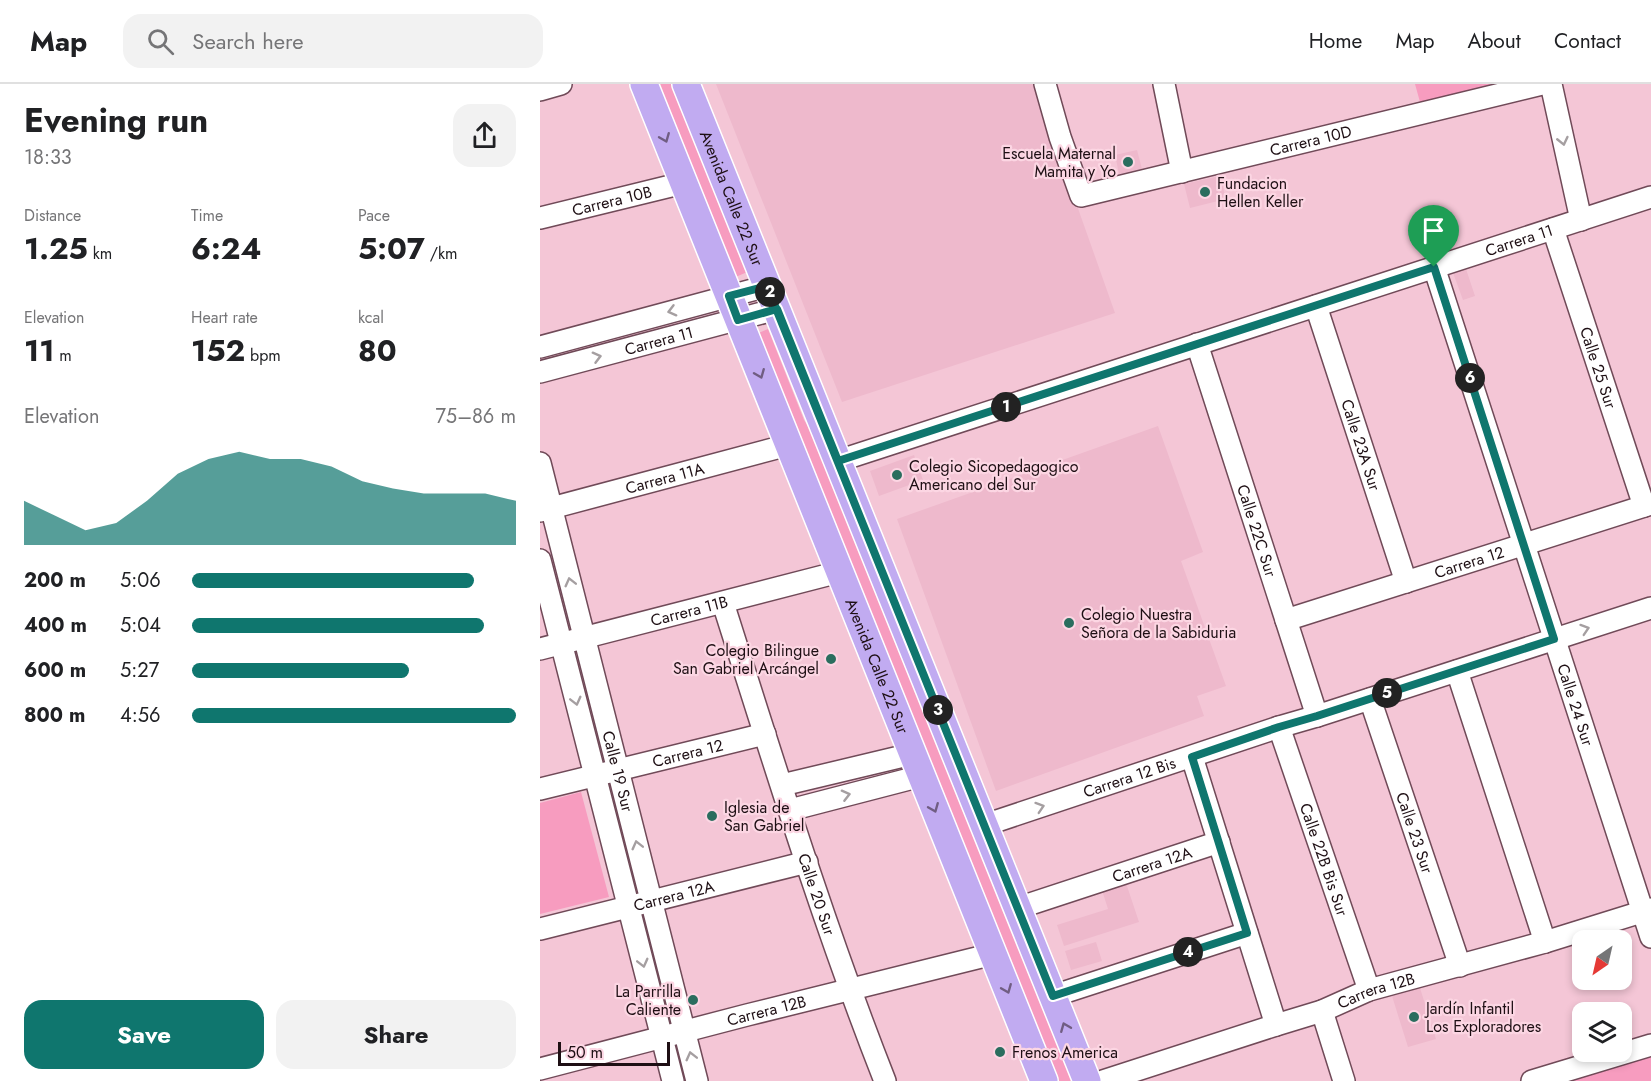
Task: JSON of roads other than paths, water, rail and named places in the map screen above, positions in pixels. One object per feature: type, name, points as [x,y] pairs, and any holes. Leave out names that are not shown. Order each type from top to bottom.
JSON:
[{"type":"main road","name":"Avenida Calle 22 Sur","points":[[644,84],[1044,1081]]},
{"type":"main road","name":"Avenida Calle 22 Sur","points":[[686,84],[1087,1081]]},
{"type":"street","points":[[540,90],[561,84]]},
{"type":"street","name":"Carrera 10D","points":[[1045,84],[1060,137],[1081,196],[1542,84]]},
{"type":"street","points":[[1164,84],[1182,172]]},
{"type":"street","points":[[1551,84],[1581,220]]},
{"type":"street","name":"Carrera 10B","points":[[540,219],[683,183]]},
{"type":"street","name":"Carrera 11","points":[[838,461],[1651,197]]},
{"type":"street","name":"Calle 25 Sur","points":[[1553,229],[1647,505]]},
{"type":"street","name":"Calle 24 Sur","points":[[1434,267],[1554,639],[1647,910],[1651,937]]},
{"type":"street","name":"Carrera 11","points":[[540,347],[734,308],[772,298]]},
{"type":"street","name":"Calle 23A Sur","points":[[1316,306],[1406,582]]},
{"type":"street","name":"Carrera 11","points":[[540,372],[734,308]]},
{"type":"street","name":"Calle 22C Sur","points":[[1197,344],[1317,716]]},
{"type":"street","name":"Carrera 11A","points":[[546,509],[788,446]]},
{"type":"street","name":"Calle 19 Sur","points":[[540,463],[546,509],[584,639],[697,1081]]},
{"type":"street","name":"Carrera 12","points":[[1286,620],[1647,505]]},
{"type":"street","name":"Calle 19 Sur","points":[[540,560],[673,1081]]},
{"type":"street","name":"Carrera 11B","points":[[540,649],[839,572]]},
{"type":"street","name":"Calle 20 Sur","points":[[723,603],[849,990],[885,1081]]},
{"type":"street","name":"Carrera 12 Bis","points":[[985,825],[1279,727],[1651,608]]},
{"type":"street","points":[[1456,671],[1545,942]]},
{"type":"street","name":"Calle 23 Sur","points":[[1370,699],[1460,966]]},
{"type":"street","name":"Calle 22B Bis Sur","points":[[1279,727],[1370,990]]},
{"type":"street","name":"Carrera 12","points":[[540,789],[765,734]]},
{"type":"street","points":[[1192,757],[1276,1025]]},
{"type":"street","points":[[782,785],[917,765]]},
{"type":"street","points":[[790,810],[917,765]]},
{"type":"street","name":"Carrera 12A","points":[[1018,908],[1219,842]]},
{"type":"street","name":"Carrera 12A","points":[[540,929],[807,862]]},
{"type":"street","name":"Carrera 12B","points":[[1103,1081],[1322,1011],[1370,990],[1545,942],[1647,910]]},
{"type":"street","points":[[1053,996],[1247,933]]},
{"type":"street","name":"Carrera 12B","points":[[540,1069],[993,954]]},
{"type":"street","points":[[1322,1011],[1344,1081]]},
{"type":"street","points":[[1532,1081],[1651,1045]]},
{"type":"place","name":"Escuela Maternal Mamita y Yo","points":[[1128,162]]},
{"type":"place","name":"Fundacion Hellen Keller","points":[[1205,192]]},
{"type":"place","name":"Colegio Sicopedagogico Americano del Sur","points":[[897,475]]},
{"type":"place","name":"Colegio Nuestra Señora de la Sabiduria","points":[[1069,623]]},
{"type":"place","name":"Colegio Bilingue San Gabriel Arcángel","points":[[831,659]]},
{"type":"place","name":"Iglesia de San Gabriel","points":[[712,816]]},
{"type":"place","name":"La Parrilla Caliente","points":[[693,1000]]},
{"type":"place","name":"Jardín Infantil Los Exploradores","points":[[1414,1017]]},
{"type":"place","name":"Frenos America","points":[[1000,1052]]}]
